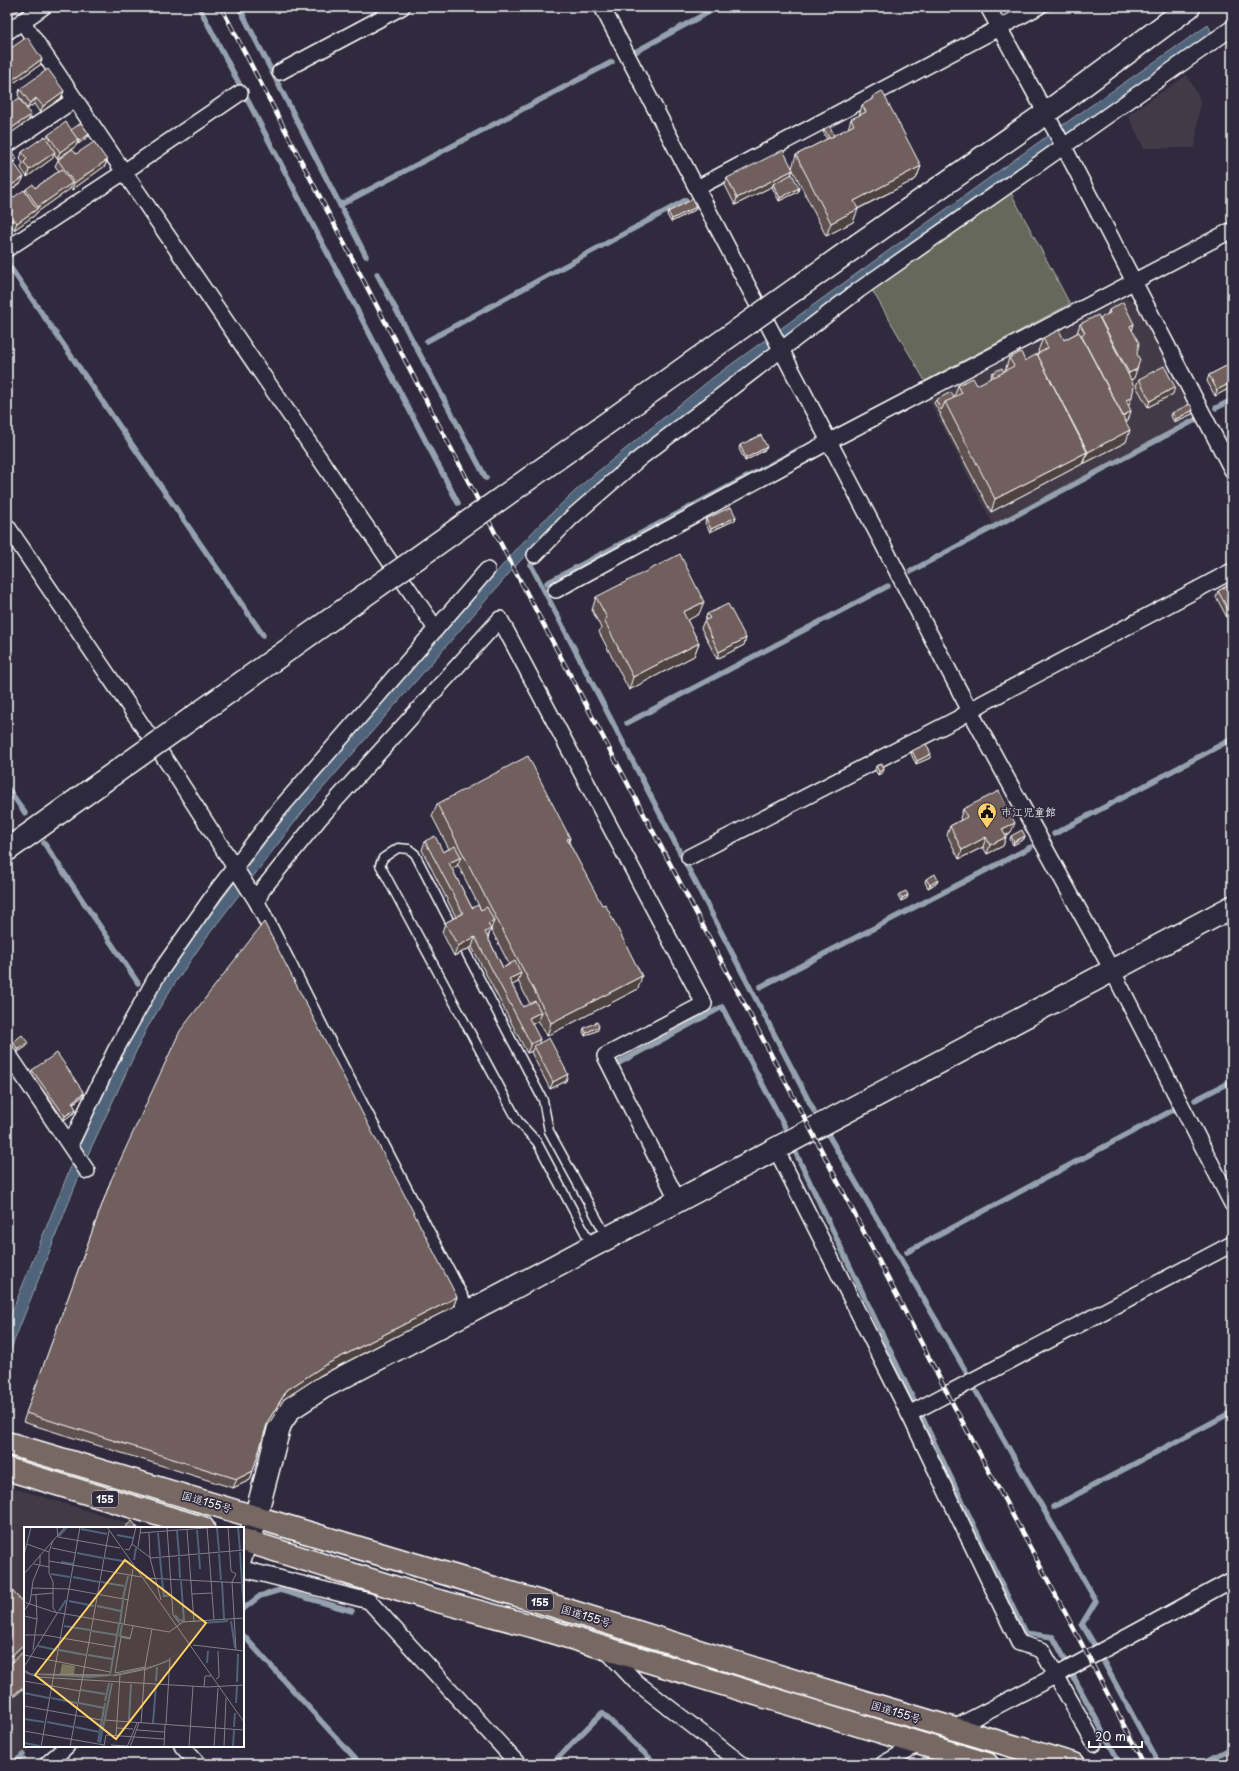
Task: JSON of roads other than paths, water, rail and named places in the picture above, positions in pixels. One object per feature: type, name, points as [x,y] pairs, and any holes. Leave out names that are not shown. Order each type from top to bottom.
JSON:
[{"type":"highway","name":"国道155号","points":[[7,1443],[255,1516],[952,1729],[1073,1764]]},
{"type":"highway","name":"155","points":[[7,1469],[200,1527]]},
{"type":"highway","name":"国道155号","points":[[245,1548],[532,1626],[606,1650],[987,1764]]},
{"type":"street","points":[[7,32],[43,7]]},
{"type":"street","points":[[280,72],[402,7]]},
{"type":"street","points":[[602,7],[828,442],[970,711],[1113,972],[1232,1204]]},
{"type":"street","points":[[988,7],[1063,145],[1232,470]]},
{"type":"street","points":[[697,188],[1038,7]]},
{"type":"street","points":[[7,850],[859,244],[1049,120],[1190,7]]},
{"type":"street","points":[[22,21],[74,100],[436,629]]},
{"type":"street","points":[[535,554],[571,518],[640,458],[780,349],[859,290],[1063,145],[1232,28]]},
{"type":"street","points":[[7,249],[240,93]]},
{"type":"street","points":[[7,145],[74,100]]},
{"type":"street","points":[[556,590],[828,442],[1134,283],[1232,230]]},
{"type":"street","points":[[7,526],[165,759],[257,902],[331,1049],[468,1312]]},
{"type":"street","points":[[72,1147],[115,1051],[157,976],[277,812],[487,570]]},
{"type":"street","points":[[689,857],[970,711],[1232,571]]},
{"type":"street","points":[[257,902],[262,890],[319,819],[500,619],[704,1004],[605,1056],[678,1201]]},
{"type":"street","points":[[245,1548],[280,1424],[290,1409],[322,1388],[1113,972],[1232,907]]},
{"type":"street","points":[[7,1052],[86,1169]]},
{"type":"street","points":[[776,1149],[909,1414],[1019,1643],[1042,1650],[1094,1743]]},
{"type":"street","points":[[909,1414],[1232,1244]]},
{"type":"street","points":[[244,1569],[369,1601],[518,1764]]},
{"type":"street","points":[[952,1729],[1057,1675],[1232,1580]]},
{"type":"street","points":[[606,1650],[636,1682],[742,1764]]},
{"type":"street","points":[[883,1764],[920,1743]]},
{"type":"street","points":[[47,1764],[66,1747]]},
{"type":"street","points":[[183,1747],[198,1764]]},
{"type":"lane","points":[[398,848],[409,849],[415,854],[543,1100],[549,1131],[600,1242],[537,1142],[518,1120],[380,865],[383,858],[398,848]]},
{"type":"water","points":[[1208,25],[1213,35],[547,532],[520,561],[304,810],[206,938],[171,989],[146,1030],[85,1161],[7,1359],[7,1324],[78,1149],[130,1034],[162,981],[200,928],[296,802],[514,552],[541,523],[585,482],[711,379],[1057,129]]},
{"type":"waterway","points":[[199,7],[458,503]]},
{"type":"waterway","points":[[239,7],[366,256]]},
{"type":"waterway","points":[[635,52],[718,7]]},
{"type":"waterway","points":[[1039,13],[1051,7]]},
{"type":"waterway","points":[[340,205],[612,62]]},
{"type":"waterway","points":[[427,341],[686,200]]},
{"type":"waterway","points":[[10,267],[263,635]]},
{"type":"waterway","points":[[377,274],[486,478]]},
{"type":"waterway","points":[[1216,408],[1232,400]]},
{"type":"waterway","points":[[911,571],[1195,420]]},
{"type":"waterway","points":[[547,583],[802,448]]},
{"type":"waterway","points":[[531,565],[814,1111]]},
{"type":"waterway","points":[[627,723],[888,586]]},
{"type":"waterway","points":[[1054,834],[1232,739]]},
{"type":"waterway","points":[[7,787],[25,813]]},
{"type":"waterway","points":[[44,843],[138,983]]},
{"type":"waterway","points":[[760,987],[1031,847]]},
{"type":"waterway","points":[[615,1065],[722,1007],[785,1127]]},
{"type":"waterway","points":[[1195,1100],[1232,1081]]},
{"type":"waterway","points":[[907,1252],[1173,1110]]},
{"type":"waterway","points":[[826,1131],[968,1375]]},
{"type":"waterway","points":[[793,1147],[915,1403]]},
{"type":"waterway","points":[[973,1386],[1096,1601],[1082,1624],[1095,1646]]},
{"type":"waterway","points":[[1053,1507],[1232,1412]]},
{"type":"waterway","points":[[922,1417],[1025,1633],[1053,1637],[1065,1659]]},
{"type":"waterway","points":[[244,1608],[260,1596],[280,1590],[352,1611]]},
{"type":"waterway","points":[[244,1636],[360,1764]]},
{"type":"waterway","points":[[1101,1657],[1159,1764]]},
{"type":"waterway","points":[[1072,1674],[1117,1758]]},
{"type":"waterway","points":[[552,1764],[602,1713],[656,1764]]},
{"type":"waterway","points":[[1201,1764],[1232,1748]]},
{"type":"waterway","points":[[13,1764],[23,1755]]},
{"type":"railway","points":[[221,7],[503,548],[1144,1764]]},
{"type":"place","name":"市江児童館","points":[[987,829]]}]
